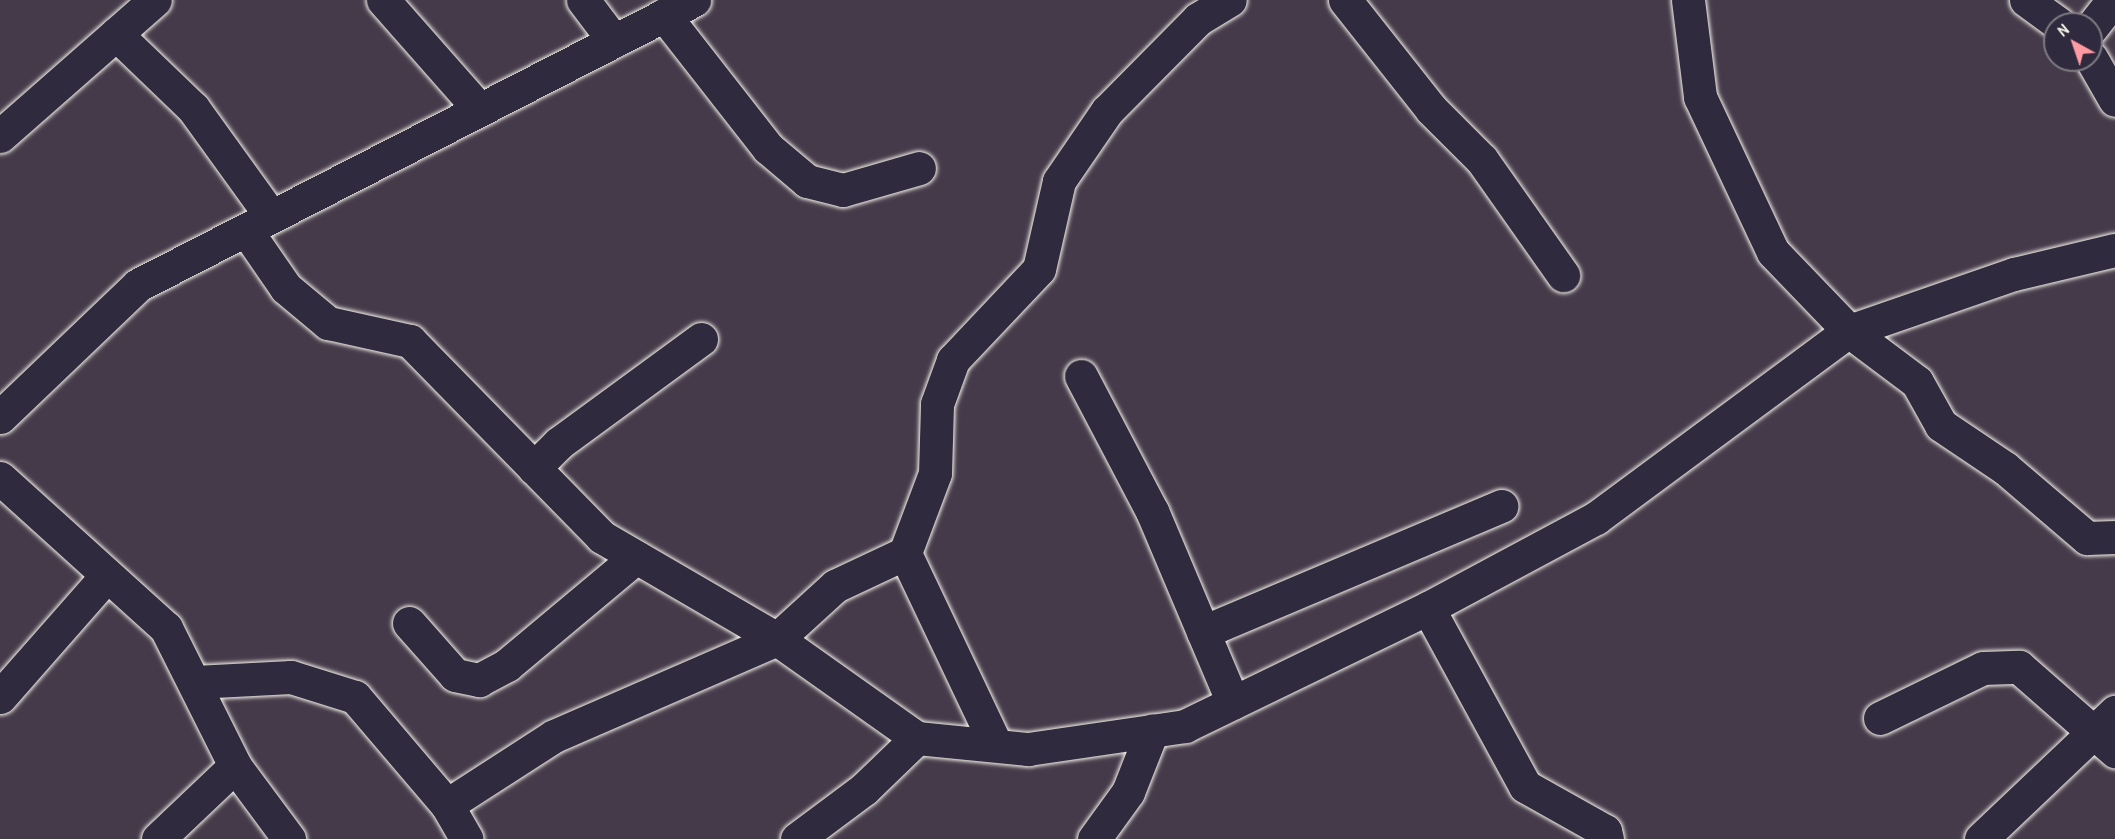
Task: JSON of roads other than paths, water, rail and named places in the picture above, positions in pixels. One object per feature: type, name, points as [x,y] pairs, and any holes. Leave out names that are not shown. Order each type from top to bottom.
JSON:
[{"type":"street","points":[[4,124],[116,34],[154,0]]},
{"type":"street","points":[[383,0],[479,109]]},
{"type":"street","points":[[583,0],[614,41]]},
{"type":"street","points":[[2,410],[138,285],[694,0]]},
{"type":"street","points":[[447,805],[554,736],[777,639],[835,586],[905,554],[935,473],[937,404],[953,360],[1039,269],[1059,181],[1107,111],[1198,19],[1230,0]]},
{"type":"street","points":[[1345,0],[1431,108],[1482,160],[1563,275]]},
{"type":"street","points":[[1688,0],[1700,97],[1773,252],[1849,331],[1917,382],[1941,425],[2005,468],[2087,538],[2115,537]]},
{"type":"street","points":[[2026,0],[2043,12]]},
{"type":"street","points":[[2103,13],[2113,0]]},
{"type":"street","points":[[664,15],[768,148],[807,181],[843,190],[919,168]]},
{"type":"street","points":[[116,34],[193,108],[258,223],[286,288],[328,323],[410,341],[602,537],[777,639],[917,738],[1028,749],[1185,726],[1428,608],[1596,518],[1849,331],[2014,274],[2115,250]]},
{"type":"street","points":[[2099,72],[2115,100]]},
{"type":"street","points":[[534,468],[559,443],[701,339]]},
{"type":"street","points":[[1081,376],[1152,511],[1233,703]]},
{"type":"street","points":[[0,478],[166,628],[235,766],[289,839]]},
{"type":"street","points":[[1203,632],[1501,506]]},
{"type":"street","points":[[905,554],[996,745]]},
{"type":"street","points":[[408,623],[455,675],[479,680],[507,665],[636,557]]},
{"type":"street","points":[[0,697],[107,575]]},
{"type":"street","points":[[1428,608],[1525,786],[1601,836]]},
{"type":"street","points":[[1880,718],[1983,668],[2019,667],[2108,733],[1981,839]]},
{"type":"street","points":[[195,682],[291,677],[355,697],[447,805],[467,839]]},
{"type":"street","points":[[1094,839],[1128,792],[1152,731]]},
{"type":"street","points":[[797,839],[864,789],[917,738]]},
{"type":"street","points":[[158,839],[235,766]]}]
